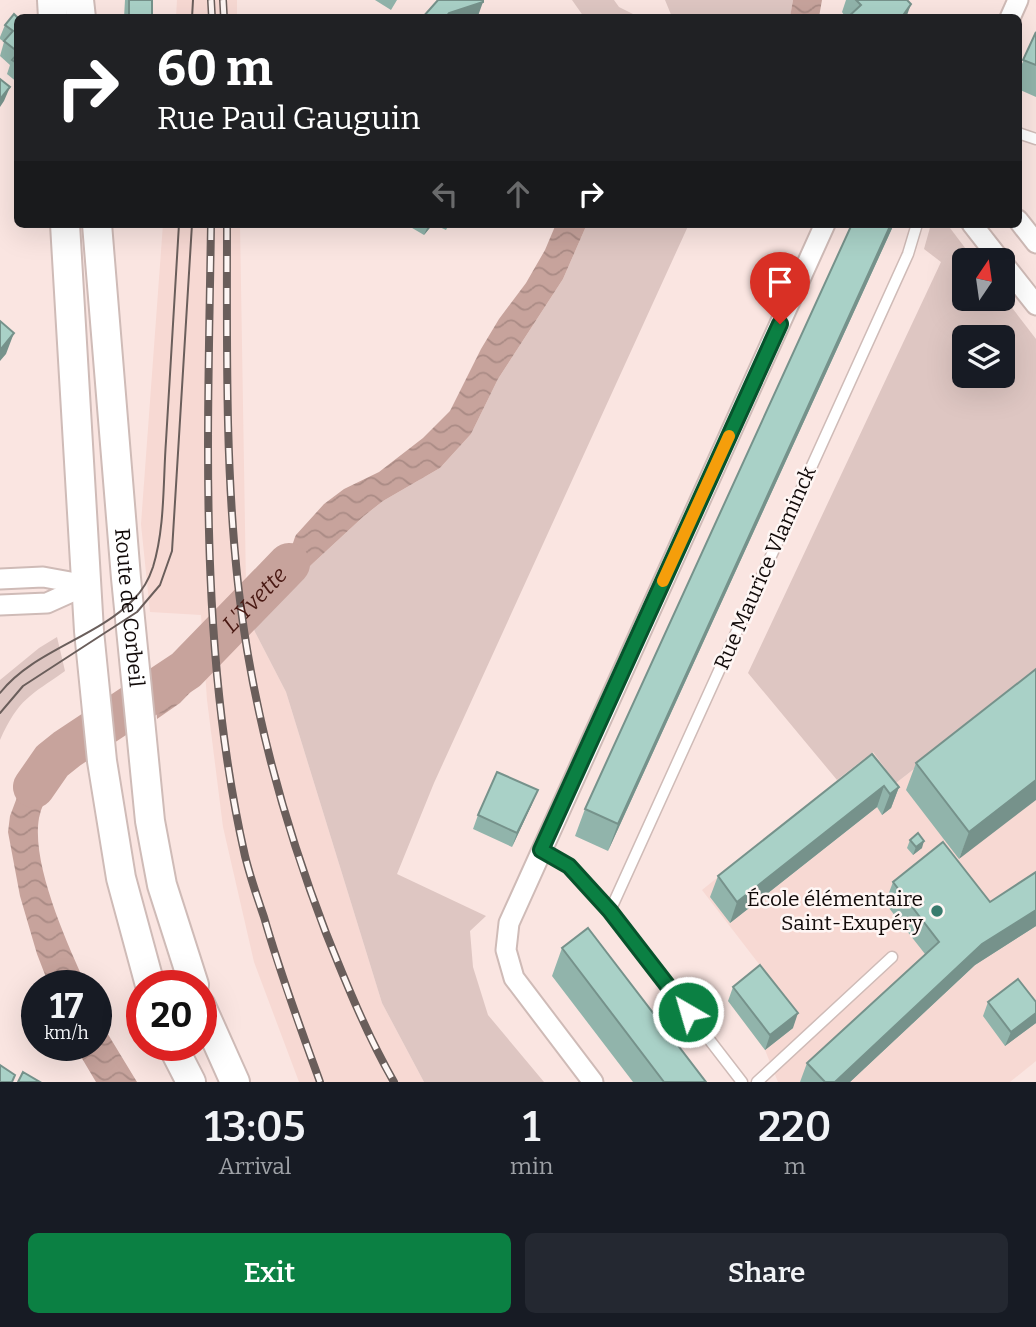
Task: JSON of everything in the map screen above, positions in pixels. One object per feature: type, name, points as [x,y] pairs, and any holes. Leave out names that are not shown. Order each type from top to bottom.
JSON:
[{"type":"main road","name":"Route de Corbeil","points":[[65,228],[96,706],[121,878],[146,970]]},
{"type":"main road","name":"Route de Corbeil","points":[[97,228],[126,578],[150,821],[162,885],[189,970]]},
{"type":"main road","points":[[87,585],[126,578]]},
{"type":"main road","points":[[217,1042],[235,1082]]},
{"type":"main road","points":[[181,1061],[191,1082]]},
{"type":"street","points":[[1022,225],[1036,243]]},
{"type":"street","points":[[593,1082],[514,978],[506,950],[509,923],[823,228]]},
{"type":"street","points":[[975,228],[991,248]]},
{"type":"street","points":[[1015,278],[1036,305]]},
{"type":"street","points":[[0,579],[43,577],[87,585]]},
{"type":"street","points":[[0,605],[47,603],[87,585]]},
{"type":"lane","name":"Rue Maurice Vlaminck","points":[[610,911],[902,267],[916,228]]},
{"type":"lane","points":[[541,850],[569,866],[610,911],[742,1082]]},
{"type":"lane","points":[[757,1082],[892,957]]},
{"type":"shaded area","points":[[177,0],[237,0],[237,14],[176,14]]},
{"type":"shaded area","points":[[572,0],[614,0],[619,7],[633,14],[582,14]]},
{"type":"shaded area","points":[[665,0],[793,0],[791,14],[671,14]]},
{"type":"shaded area","points":[[163,228],[240,228],[246,586],[253,628],[286,692],[382,1003],[424,1082],[299,1082],[254,962],[223,827],[207,700],[201,615],[150,612],[141,524]]},
{"type":"shaded area","points":[[585,228],[687,228],[434,783],[397,874],[486,916],[470,931],[473,967],[488,1015],[544,1082],[424,1082],[382,1003],[286,692],[253,628],[310,566],[364,516],[383,501],[440,468],[471,434],[498,379],[563,279]]},
{"type":"shaded area","points":[[930,228],[950,228],[965,248],[952,248],[952,312],[1015,312],[1036,339],[1036,683],[1031,678],[896,783],[873,752],[837,780],[748,673],[941,262],[924,249]]},
{"type":"shaded area","points":[[57,637],[65,671],[20,706],[0,740],[0,680]]},
{"type":"shaded area","name":"École élémentaire Saint-Exupéry","points":[[1032,678],[1036,683],[1036,1061],[1010,1082],[778,1082],[765,1050],[728,1001],[755,979],[762,968],[702,890],[873,752],[896,783]]},
{"type":"water","points":[[793,0],[822,0],[820,14],[791,14]]},
{"type":"water","points":[[554,228],[585,228],[563,279],[498,379],[471,434],[440,468],[383,501],[364,516],[310,566],[253,628],[248,588],[324,504],[344,489],[379,472],[423,438],[450,411],[481,349],[545,250]]},
{"type":"water","points":[[203,635],[208,674],[180,703],[157,719],[154,680],[170,669]]},
{"type":"water","points":[[69,730],[72,762],[44,803],[39,818],[38,837],[40,858],[52,903],[80,970],[43,970],[20,896],[8,832],[10,816],[31,760],[45,744]]},
{"type":"water","points":[[112,1041],[137,1082],[96,1082],[84,1061],[112,1061]]},
{"type":"pier","points":[[293,533],[296,534],[290,552],[246,598],[245,586]]},
{"type":"pier","points":[[205,632],[207,638],[175,671],[170,665],[200,633]]},
{"type":"building","points":[[129,0],[152,0],[152,14],[129,14]]},
{"type":"building","points":[[438,0],[483,0],[448,14],[426,14]]},
{"type":"building","points":[[856,0],[907,0],[911,4],[904,14],[851,14],[861,5]]},
{"type":"building","points":[[14,14],[14,49],[4,41],[13,31],[5,25]]},
{"type":"building","points":[[1036,32],[1036,65],[1023,60]]},
{"type":"building","points":[[0,79],[10,87],[0,99]]},
{"type":"building","points":[[850,228],[889,228],[618,824],[585,809]]},
{"type":"building","points":[[0,321],[14,333],[0,350]]},
{"type":"building","points":[[1036,669],[1036,780],[969,832],[916,763]]},
{"type":"building","points":[[872,754],[899,787],[890,794],[884,786],[737,902],[718,876]]},
{"type":"building","points":[[497,772],[538,790],[517,833],[478,815]]},
{"type":"building","points":[[918,833],[924,841],[916,847],[910,840]]},
{"type":"building","points":[[943,842],[990,902],[1036,872],[1036,910],[982,944],[835,1082],[825,1082],[807,1063],[939,942],[893,882]]},
{"type":"building","points":[[588,928],[706,1082],[664,1082],[562,948]]},
{"type":"building","points":[[760,965],[798,1013],[770,1035],[733,987]]},
{"type":"building","points":[[1018,979],[1036,1002],[1036,1013],[1011,1032],[988,1002]]},
{"type":"building","points":[[0,1065],[15,1075],[12,1082],[0,1082]]},
{"type":"building","points":[[23,1072],[40,1082],[18,1082]]},
{"type":"waterway","name":"L'Yvette","points":[[34,787],[52,761],[67,749],[186,670],[289,564]]},
{"type":"tram line","points":[[192,14],[193,0]]},
{"type":"tram line","points":[[0,693],[30,666],[119,612],[140,592],[151,571],[160,537],[163,505],[179,228]]},
{"type":"tram line","points":[[0,713],[23,686],[137,612],[160,585],[172,551],[192,228]]},
{"type":"railway","points":[[211,0],[212,14]]},
{"type":"railway","points":[[223,0],[224,14]]},
{"type":"railway","points":[[211,228],[209,542],[219,700],[230,778],[247,864],[283,979],[320,1082]]},
{"type":"railway","points":[[227,228],[231,494],[238,584],[251,673],[271,761],[310,891],[357,1009],[394,1082]]},
{"type":"slow traffic","points":[[663,581],[729,436]]},
{"type":"place","name":"École élémentaire Saint-Exupéry","points":[[937,911]]},
{"type":"route","points":[[688,1012],[610,911],[569,866],[541,850],[780,324]]}]
